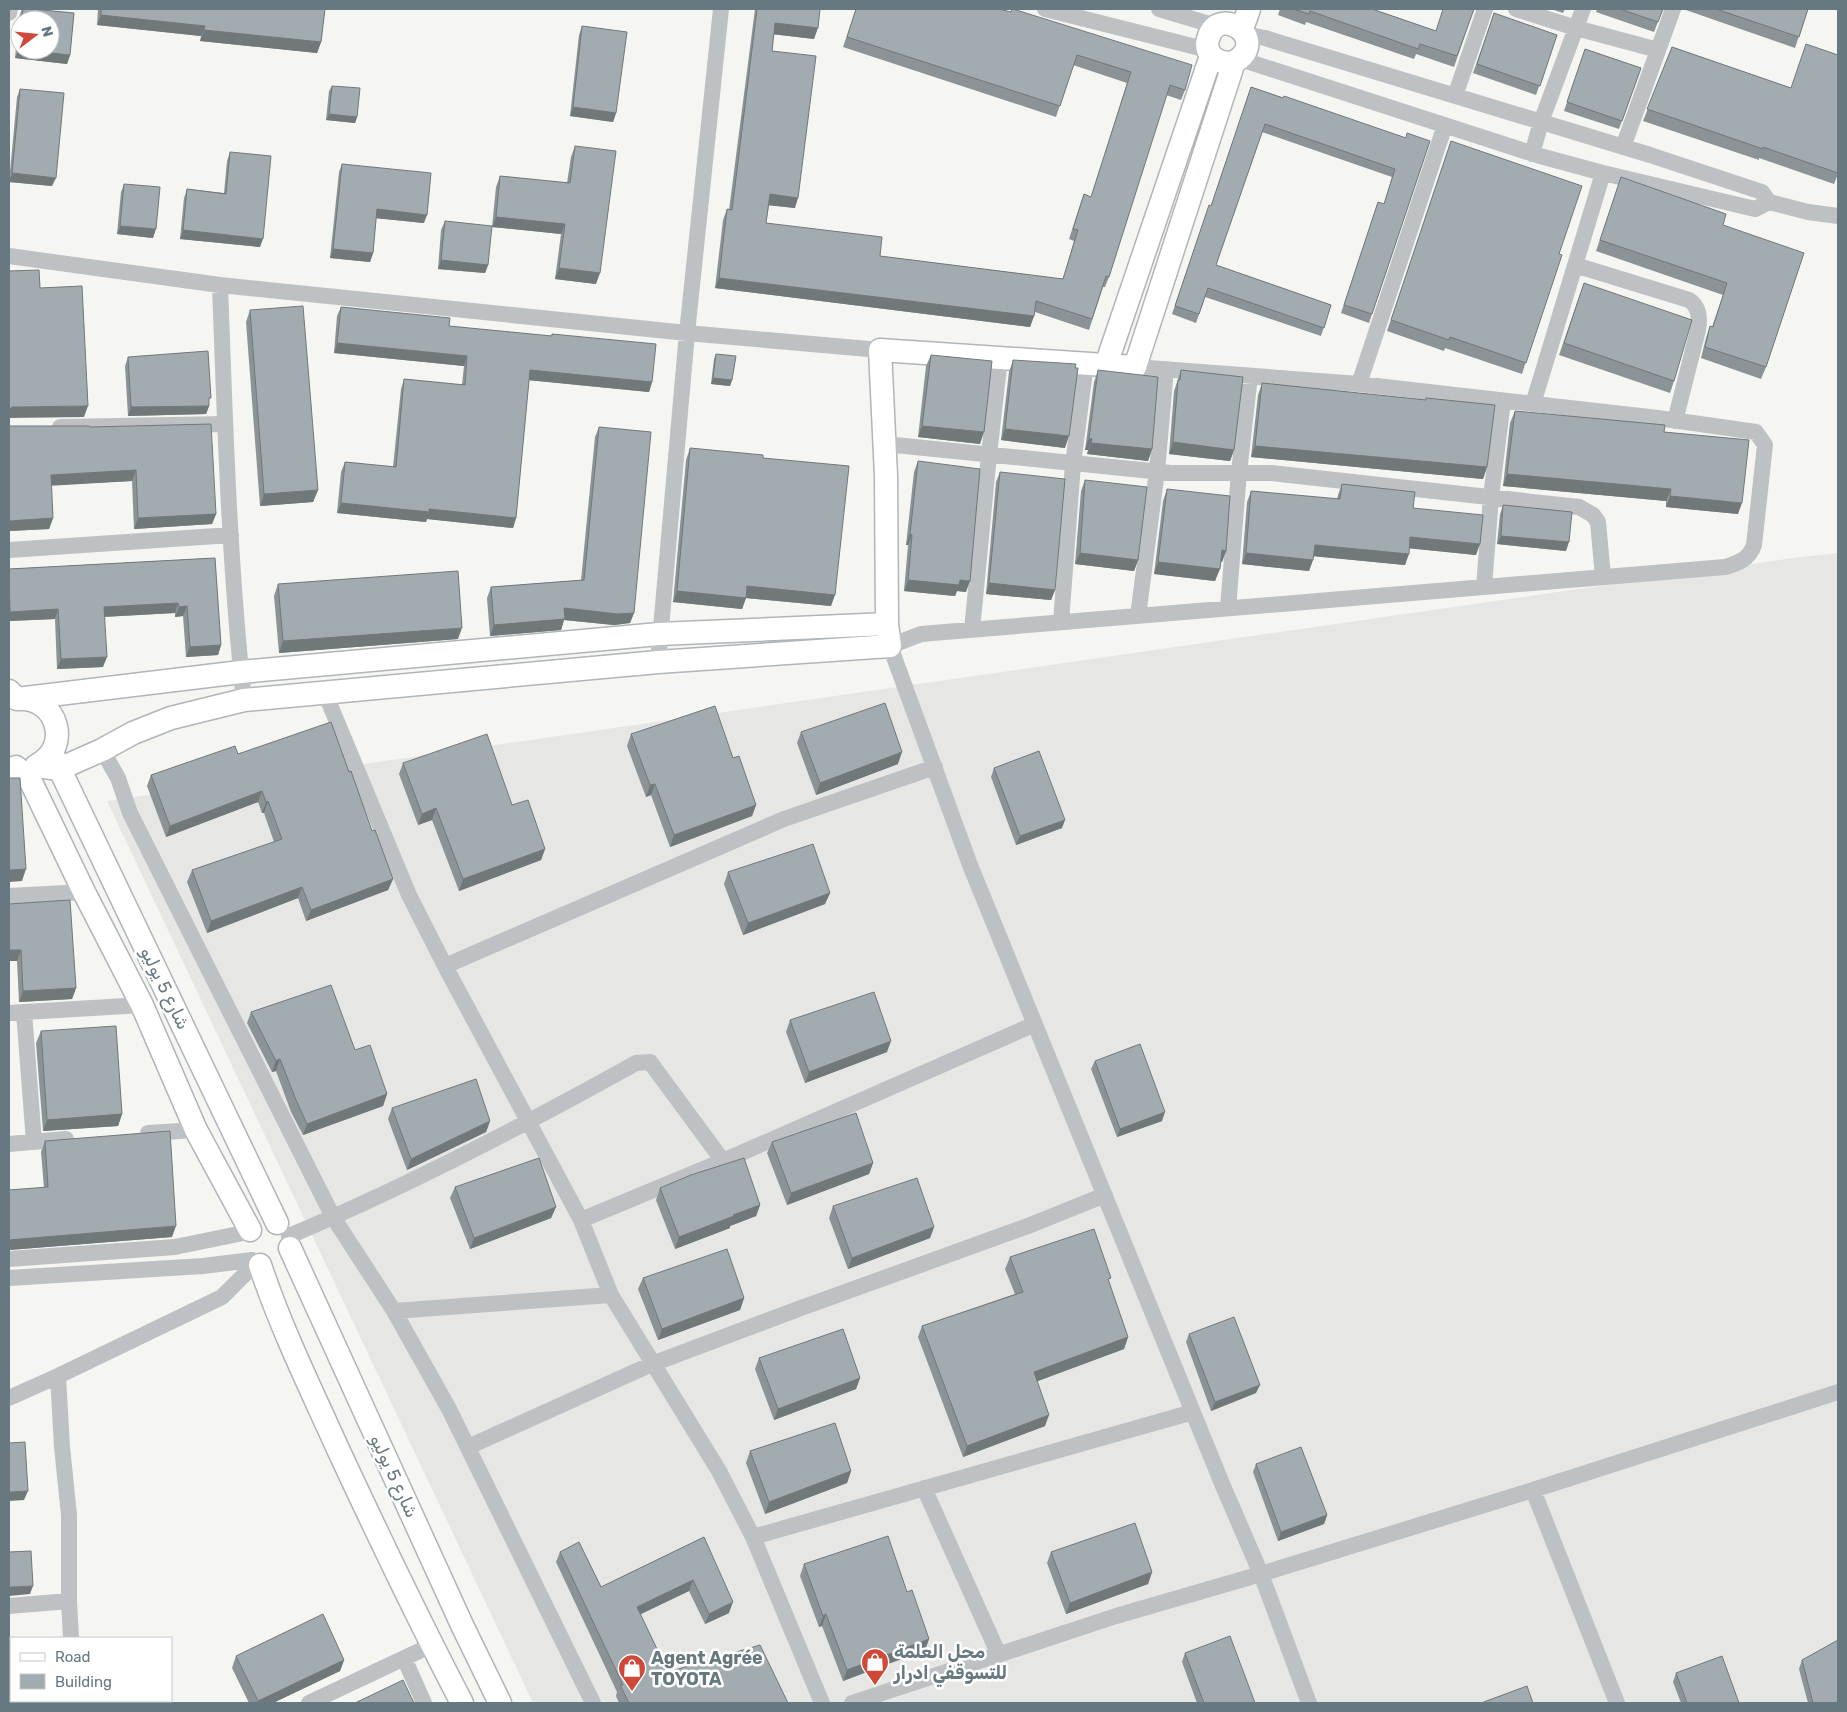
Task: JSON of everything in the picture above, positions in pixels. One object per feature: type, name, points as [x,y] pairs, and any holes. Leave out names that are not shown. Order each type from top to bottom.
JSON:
[{"type":"street","points":[[9,13],[10,9]]},
{"type":"street","points":[[658,662],[687,333],[721,9]]},
{"type":"street","points":[[1045,9],[1210,53],[1218,61],[1226,64],[1237,61],[1532,154],[1603,173],[1755,209],[1769,202]]},
{"type":"street","points":[[1160,9],[1226,23],[1245,24],[1265,38],[1623,147],[1762,192],[1769,202],[1808,212],[1838,216]]},
{"type":"street","points":[[1455,96],[1485,9]]},
{"type":"street","points":[[1516,9],[1576,28],[1658,50]]},
{"type":"street","points":[[1532,154],[1582,9]]},
{"type":"street","points":[[1623,147],[1673,9]]},
{"type":"street","points":[[1061,622],[1073,464],[1096,365],[1210,53],[1208,37],[1219,20]]},
{"type":"street","points":[[1135,367],[1237,61],[1247,48],[1245,24]]},
{"type":"street","points":[[1358,384],[1445,126]]},
{"type":"street","points":[[1534,404],[1603,173]]},
{"type":"street","points":[[9,256],[220,285],[687,333],[880,350],[1358,384],[1748,430],[1756,432],[1765,446],[1753,548],[1743,561],[1725,567],[921,634],[659,634],[241,672],[12,697]]},
{"type":"street","points":[[1575,265],[1689,300],[1696,306],[1700,320],[1675,421]]},
{"type":"street","points":[[220,285],[231,535],[244,700]]},
{"type":"street","points":[[880,350],[885,444],[889,635],[970,865],[1261,1574],[1309,1703]]},
{"type":"street","points":[[972,630],[1000,358]]},
{"type":"street","points":[[1138,616],[1157,471],[1166,369]]},
{"type":"street","points":[[1228,608],[1239,472],[1250,376]]},
{"type":"street","points":[[1484,587],[1503,401]]},
{"type":"street","points":[[47,427],[225,424]]},
{"type":"street","points":[[885,444],[1171,473],[1271,473],[1568,505],[1586,509],[1598,522],[1603,577]]},
{"type":"street","points":[[9,550],[231,535]]},
{"type":"street","points":[[30,765],[102,750],[133,733],[170,718],[244,700],[658,662],[889,635]]},
{"type":"street","points":[[325,693],[409,895],[528,1123],[582,1220],[611,1295],[719,1471],[753,1537],[822,1703]]},
{"type":"street","points":[[12,697],[29,699],[40,703],[52,715],[58,731],[57,742],[30,765]]},
{"type":"street","points":[[102,750],[118,778],[130,813],[333,1217],[394,1311],[449,1409],[593,1703]]},
{"type":"street","name":"شارع 5 يوليو","points":[[30,765],[31,782],[84,892],[142,1005],[196,1130],[249,1231]]},
{"type":"street","name":"شارع 5 يوليو","points":[[30,765],[285,1236],[462,1625],[500,1703]]},
{"type":"street","points":[[445,966],[784,819],[935,767]]},
{"type":"street","points":[[9,896],[84,892]]},
{"type":"street","points":[[34,1142],[16,1012],[142,1005]]},
{"type":"street","points":[[582,1220],[723,1161],[1035,1024]]},
{"type":"street","points":[[285,1236],[333,1217],[528,1123],[636,1063],[650,1062],[723,1161]]},
{"type":"street","points":[[129,1135],[196,1130]]},
{"type":"street","points":[[9,1144],[81,1138]]},
{"type":"street","points":[[468,1447],[652,1364],[1028,1226],[1105,1195]]},
{"type":"street","points":[[9,1278],[256,1263],[266,1266],[279,1264],[288,1254],[285,1236],[263,1222],[256,1224],[249,1231],[245,1247],[256,1263],[285,1334],[432,1645],[462,1703]]},
{"type":"street","points":[[9,1259],[175,1247],[249,1231]]},
{"type":"street","points":[[9,1398],[222,1297],[256,1263]]},
{"type":"street","points":[[394,1311],[611,1295]]},
{"type":"street","points":[[58,1376],[62,1447],[69,1515],[68,1601],[71,1637]]},
{"type":"street","points":[[852,1703],[1116,1616],[1261,1574],[1533,1490],[1838,1392]]},
{"type":"street","points":[[753,1537],[1193,1412]]},
{"type":"street","points":[[924,1488],[999,1655]]},
{"type":"street","points":[[1533,1490],[1617,1703]]},
{"type":"street","points":[[9,1606],[68,1601]]},
{"type":"street","points":[[309,1703],[432,1645]]},
{"type":"street","points":[[404,1658],[424,1703]]},
{"type":"shaded area","points":[[1838,553],[1838,1703],[533,1703],[107,801],[1800,557]]},
{"type":"building","points":[[101,9],[325,9],[321,42],[204,30],[205,26],[101,15]]},
{"type":"building","points":[[757,9],[820,9],[818,28],[775,23],[772,51],[816,56],[798,198],[770,194],[766,223],[882,237],[880,256],[1063,279],[1078,230],[1073,229],[1084,194],[1091,197],[1131,72],[1077,55],[1060,106],[847,37],[856,9],[999,9],[1011,12],[1013,9],[1192,65],[1185,90],[1170,85],[1109,277],[1106,276],[1092,319],[1036,301],[1034,316],[719,278],[727,209],[732,210]]},
{"type":"building","points":[[1293,9],[1372,9],[1436,31],[1443,9],[1474,9],[1457,56],[1420,44],[1418,49],[1310,11],[1309,14]]},
{"type":"building","points":[[1620,9],[1663,9],[1658,22]]},
{"type":"building","points":[[1716,9],[1808,9],[1799,37]]},
{"type":"building","points":[[60,12],[74,13],[70,55],[60,54]]},
{"type":"building","points":[[1494,13],[1557,35],[1540,86],[1477,64]]},
{"type":"building","points":[[582,26],[627,32],[616,113],[573,107]]},
{"type":"building","points":[[1806,44],[1838,55],[1838,173],[1647,109],[1672,47],[1791,88]]},
{"type":"building","points":[[1585,49],[1641,68],[1622,121],[1567,102]]},
{"type":"building","points":[[332,86],[360,88],[357,117],[329,114]]},
{"type":"building","points":[[1251,87],[1283,98],[1284,96],[1406,138],[1407,133],[1430,141],[1372,314],[1344,305],[1378,202],[1384,204],[1395,169],[1265,124],[1216,265],[1331,305],[1324,328],[1208,288],[1199,314],[1175,306]]},
{"type":"building","points":[[20,89],[64,93],[56,178],[12,173]]},
{"type":"building","points":[[1451,141],[1582,186],[1559,254],[1562,255],[1526,363],[1450,337],[1449,340],[1391,320]]},
{"type":"building","points":[[575,146],[616,151],[600,273],[559,268],[565,224],[496,217],[500,176],[570,183]]},
{"type":"building","points":[[230,152],[271,156],[263,239],[183,230],[187,189],[226,194]]},
{"type":"building","points":[[342,164],[431,173],[427,215],[377,209],[373,253],[333,249]]},
{"type":"building","points":[[1621,177],[1726,214],[1723,225],[1804,253],[1766,367],[1705,347],[1710,326],[1713,327],[1727,283],[1600,240]]},
{"type":"building","points":[[124,184],[160,187],[156,229],[120,226]]},
{"type":"building","points":[[445,221],[492,226],[488,265],[441,260]]},
{"type":"building","points":[[39,270],[40,288],[82,286],[88,406],[12,407],[9,410],[9,271]]},
{"type":"building","points":[[1584,283],[1692,320],[1674,381],[1564,343]]},
{"type":"building","points":[[303,306],[318,490],[264,494],[250,310]]},
{"type":"building","points":[[341,307],[450,318],[449,326],[656,344],[652,382],[530,370],[516,518],[429,509],[429,512],[341,503],[345,462],[396,467],[404,379],[465,385],[467,356],[337,343]]},
{"type":"building","points":[[208,351],[211,398],[209,398],[209,406],[131,407],[128,357]]},
{"type":"building","points":[[716,354],[736,356],[732,380],[713,378]]},
{"type":"building","points":[[931,355],[992,361],[984,432],[922,426]]},
{"type":"building","points":[[1013,360],[1076,364],[1075,368],[1078,368],[1069,436],[1005,429]]},
{"type":"building","points":[[1098,370],[1158,377],[1152,449],[1091,443],[1092,439],[1089,438]]},
{"type":"building","points":[[1181,370],[1243,377],[1234,450],[1173,442],[1178,380],[1180,380]]},
{"type":"building","points":[[1262,383],[1426,400],[1426,398],[1495,405],[1487,467],[1255,446]]},
{"type":"building","points":[[1515,411],[1665,425],[1664,432],[1749,440],[1742,503],[1670,496],[1671,489],[1507,474]]},
{"type":"building","points":[[211,424],[216,514],[138,518],[136,470],[51,475],[53,518],[9,521],[9,426],[90,427]]},
{"type":"building","points":[[599,427],[651,432],[634,613],[618,614],[564,608],[565,619],[494,625],[491,587],[584,580]]},
{"type":"building","points":[[690,448],[763,455],[763,458],[849,466],[835,595],[747,586],[746,598],[677,591]]},
{"type":"building","points":[[918,461],[980,469],[970,581],[960,580],[959,585],[908,580],[912,535],[910,534]]},
{"type":"building","points":[[1000,472],[1065,479],[1055,590],[989,583]]},
{"type":"building","points":[[1085,480],[1147,487],[1138,560],[1080,553]]},
{"type":"building","points":[[1342,484],[1415,492],[1413,508],[1483,515],[1480,544],[1410,537],[1409,554],[1315,545],[1313,560],[1246,553],[1251,491],[1340,499]]},
{"type":"building","points":[[1167,489],[1230,496],[1226,551],[1222,550],[1220,569],[1158,562]]},
{"type":"building","points":[[1503,505],[1572,512],[1569,542],[1501,536]]},
{"type":"building","points":[[215,558],[221,645],[190,647],[187,606],[179,607],[178,603],[104,607],[107,657],[61,659],[58,609],[10,612],[9,569]]},
{"type":"building","points":[[458,571],[462,628],[283,641],[278,584]]},
{"type":"building","points":[[885,703],[902,752],[820,783],[801,732]]},
{"type":"building","points":[[715,706],[733,758],[739,756],[756,805],[674,835],[655,784],[650,785],[631,734]]},
{"type":"building","points":[[331,722],[372,831],[375,830],[393,879],[311,910],[302,887],[211,921],[192,870],[282,839],[268,801],[266,802],[262,791],[170,826],[151,775],[235,746],[238,754]]},
{"type":"building","points":[[487,734],[512,805],[528,800],[545,849],[463,879],[436,808],[422,814],[403,763]]},
{"type":"building","points":[[1039,751],[1065,820],[1020,836],[994,768]]},
{"type":"building","points":[[9,778],[20,778],[26,869],[9,870]]},
{"type":"building","points":[[813,844],[830,893],[748,923],[728,872]]},
{"type":"building","points":[[70,900],[76,988],[23,991],[21,950],[9,950],[9,904]]},
{"type":"building","points":[[331,985],[355,1050],[370,1045],[387,1094],[307,1124],[280,1059],[276,1061],[251,1012]]},
{"type":"building","points":[[874,992],[891,1041],[809,1072],[790,1020]]},
{"type":"building","points":[[116,1026],[122,1114],[47,1120],[41,1031]]},
{"type":"building","points":[[1140,1044],[1165,1112],[1120,1129],[1095,1061]]},
{"type":"building","points":[[476,1079],[490,1121],[411,1159],[392,1108]]},
{"type":"building","points":[[856,1113],[873,1163],[791,1193],[772,1142]]},
{"type":"building","points":[[170,1131],[176,1226],[9,1240],[9,1190],[48,1187],[45,1141]]},
{"type":"building","points":[[539,1158],[556,1207],[474,1238],[455,1187]]},
{"type":"building","points":[[744,1158],[760,1205],[679,1237],[660,1188],[691,1175]]},
{"type":"building","points":[[917,1178],[934,1227],[852,1258],[833,1206]]},
{"type":"building","points":[[1094,1229],[1111,1278],[1108,1279],[1128,1337],[1034,1372],[1049,1415],[967,1446],[922,1326],[1023,1292],[1010,1257]]},
{"type":"building","points":[[727,1249],[744,1298],[662,1329],[643,1278]]},
{"type":"building","points":[[1234,1317],[1260,1385],[1215,1402],[1189,1334]]},
{"type":"building","points":[[843,1329],[860,1378],[778,1409],[759,1358]]},
{"type":"building","points":[[835,1423],[851,1471],[769,1502],[750,1451]]},
{"type":"building","points":[[25,1442],[28,1491],[9,1492],[9,1443]]},
{"type":"building","points":[[1301,1447],[1327,1515],[1281,1532],[1256,1464]]},
{"type":"building","points":[[1135,1523],[1152,1572],[1070,1603],[1051,1552]]},
{"type":"building","points":[[888,1536],[907,1592],[912,1590],[929,1639],[847,1670],[826,1614],[823,1616],[804,1564]]},
{"type":"building","points":[[704,1537],[733,1602],[709,1614],[693,1580],[637,1607],[668,1672],[760,1645],[788,1703],[629,1703],[620,1685],[623,1685],[560,1552],[579,1542],[601,1587]]},
{"type":"building","points":[[31,1551],[33,1586],[11,1587],[9,1589],[9,1552]]},
{"type":"building","points":[[323,1614],[344,1660],[258,1701],[236,1656]]},
{"type":"building","points":[[1230,1636],[1255,1703],[1204,1703],[1185,1653]]},
{"type":"building","points":[[1838,1640],[1838,1702],[1813,1703],[1802,1660]]},
{"type":"building","points":[[1722,1656],[1739,1703],[1687,1703],[1676,1673]]},
{"type":"building","points":[[403,1680],[414,1703],[355,1703]]},
{"type":"building","points":[[1527,1686],[1533,1703],[1481,1703]]},
{"type":"place","name":"محل العلمة للتسوقفي ادرار","points":[[875,1686]]},
{"type":"place","name":"Agent Agrée TOYOTA","points":[[632,1692]]}]
